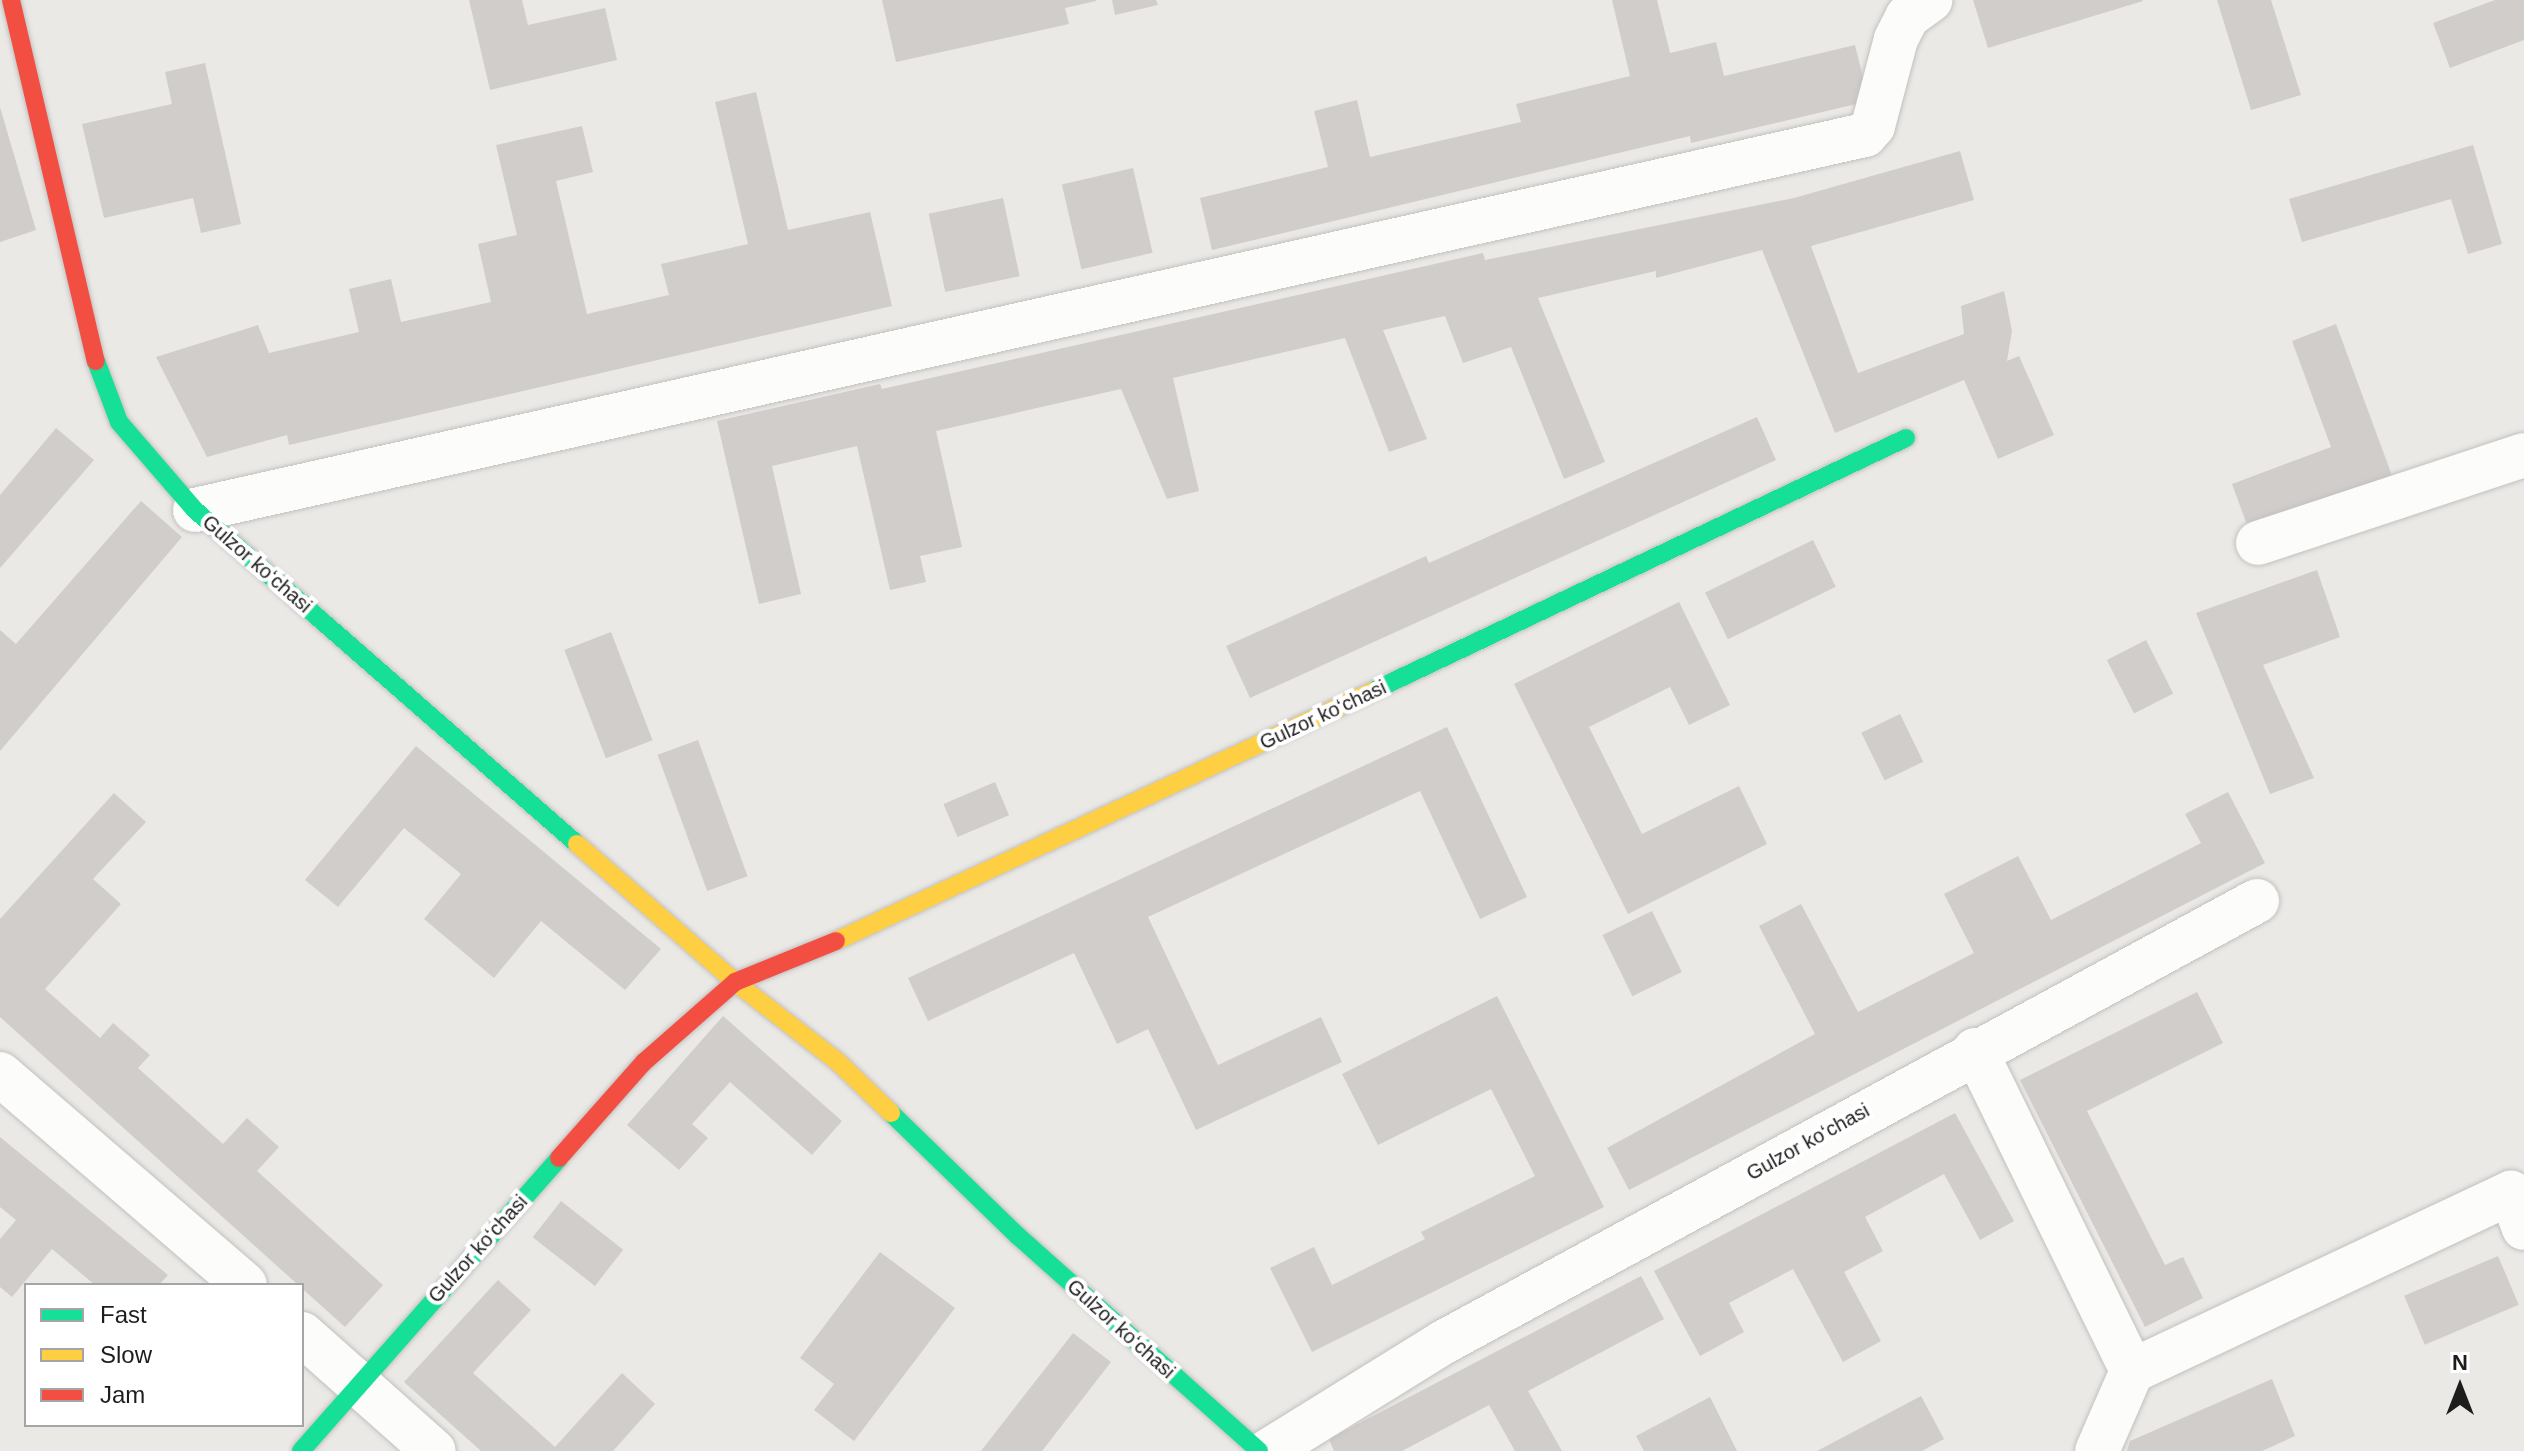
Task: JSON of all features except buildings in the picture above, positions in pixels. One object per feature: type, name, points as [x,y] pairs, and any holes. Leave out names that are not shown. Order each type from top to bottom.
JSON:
[{"type":"street","name":"Gulzor koʻchasi","points":[[11,0],[86,335],[119,422],[195,510],[735,982],[837,1061],[914,1130],[1018,1236],[1259,1451]]},
{"type":"street","points":[[195,510],[1865,135],[1873,126],[1896,39],[1907,17],[1930,0]]},
{"type":"street","name":"Gulzor koʻchasi","points":[[301,1451],[644,1062],[735,982],[904,913],[1906,438]]},
{"type":"street","points":[[2258,543],[2524,455]]},
{"type":"street","name":"Gulzor koʻchasi","points":[[1268,1451],[1444,1342],[1975,1050],[2257,901]]},
{"type":"street","points":[[1975,1050],[2132,1371]]},
{"type":"street","points":[[0,1074],[243,1283]]},
{"type":"street","points":[[2097,1451],[2132,1371],[2520,1204]]},
{"type":"street","points":[[304,1336],[434,1451]]},
{"type":"traffic: fast","points":[[96,361],[119,422],[195,510],[577,844]]},
{"type":"traffic: fast","points":[[1373,691],[1906,438]]},
{"type":"traffic: fast","points":[[891,1113],[1018,1236],[1259,1451]]},
{"type":"traffic: fast","points":[[301,1451],[559,1158]]},
{"type":"traffic: slow","points":[[836,941],[1373,691]]},
{"type":"traffic: slow","points":[[577,844],[735,982],[837,1061],[891,1113]]},
{"type":"traffic: jam","points":[[11,0],[96,361]]},
{"type":"traffic: jam","points":[[559,1158],[644,1062],[735,982],[836,941]]}]
